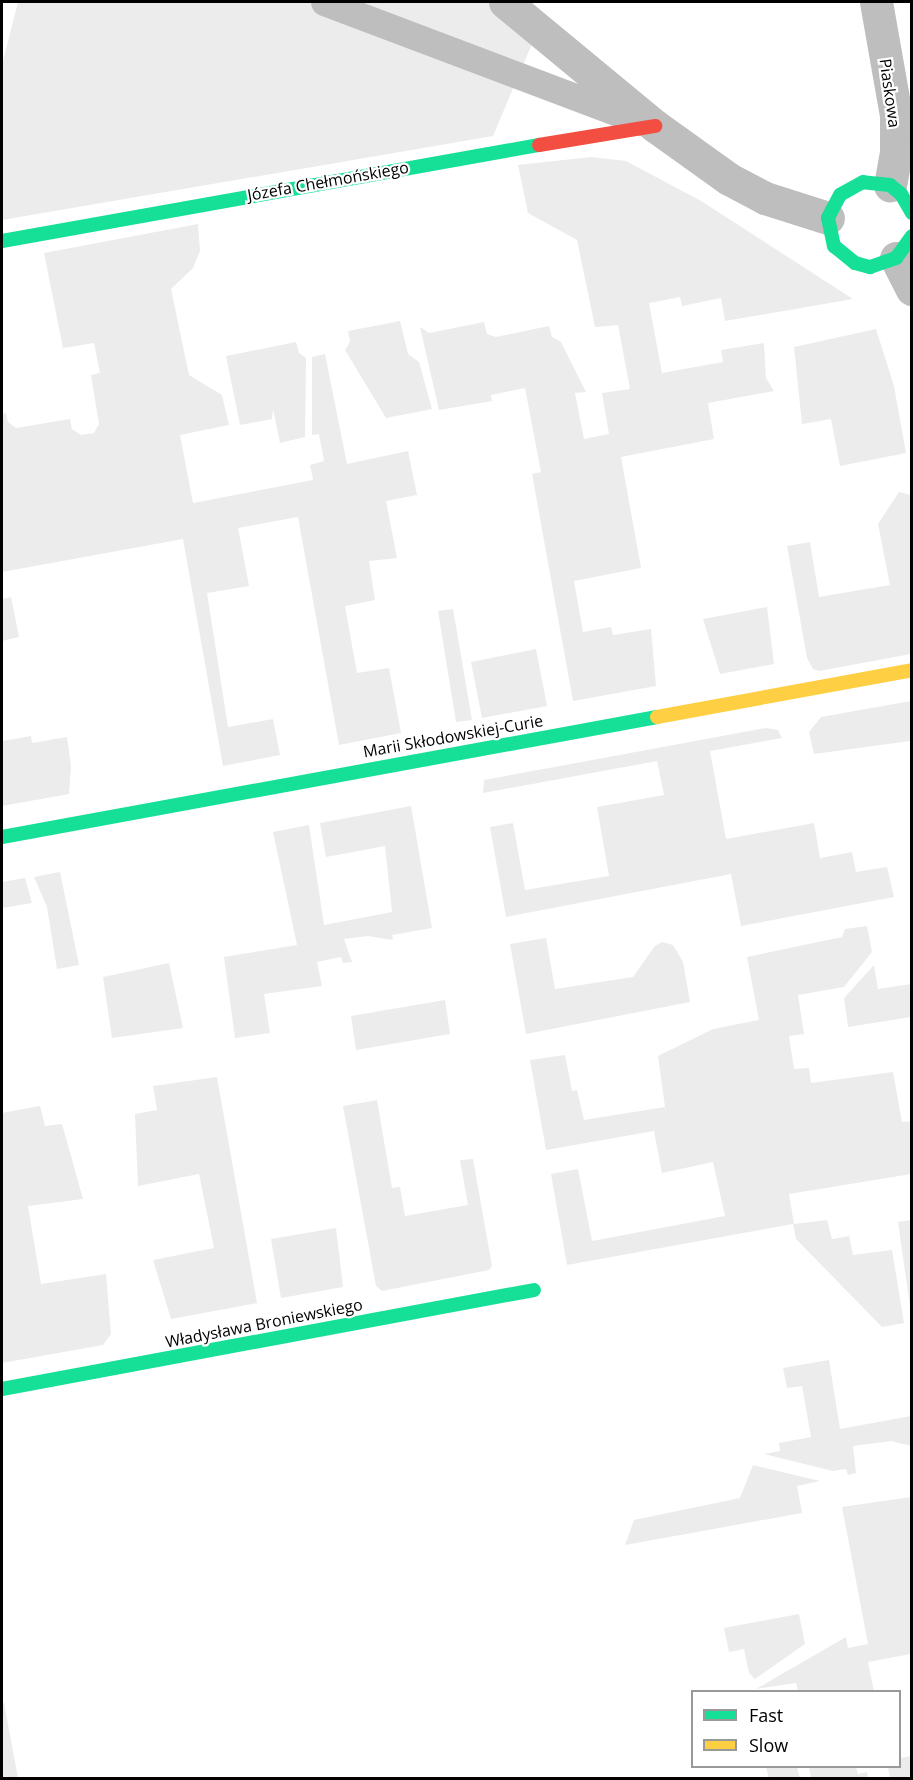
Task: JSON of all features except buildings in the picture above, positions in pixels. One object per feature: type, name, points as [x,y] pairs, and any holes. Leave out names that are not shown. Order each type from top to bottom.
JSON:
[{"type":"street","points":[[505,2],[655,126],[747,188],[828,218]]},
{"type":"street","name":"Piaskowa","points":[[876,2],[896,117],[896,152],[890,185]]},
{"type":"street","name":"Józefa Chełmońskiego","points":[[2,241],[480,153],[655,126]]},
{"type":"street","points":[[912,213],[901,194],[890,185],[863,182],[850,186],[832,206],[828,218],[834,246],[849,260],[870,267],[904,247],[912,289]]},
{"type":"street","name":"Marii Skłodowskiej-Curie","points":[[2,837],[912,670]]},
{"type":"street","name":"Władysława Broniewskiego","points":[[2,1389],[534,1290]]},
{"type":"lane","points":[[324,2],[655,126]]},
{"type":"shaded area","points":[[18,2],[500,2],[537,32],[493,136],[2,220],[2,65]]},
{"type":"shaded area","points":[[591,157],[626,161],[701,201],[853,299],[725,321],[721,298],[682,306],[680,297],[649,303],[662,373],[723,362],[721,350],[764,343],[766,378],[774,391],[708,403],[714,439],[621,457],[641,568],[574,581],[583,632],[611,627],[613,635],[651,629],[656,686],[573,701],[532,474],[541,472],[525,388],[491,395],[492,401],[439,410],[420,327],[429,333],[484,322],[487,334],[496,337],[549,326],[552,337],[561,342],[586,392],[575,393],[584,439],[609,434],[602,393],[630,389],[618,325],[595,327],[577,240],[528,213],[518,165]]},
{"type":"shaded area","points":[[198,224],[200,251],[193,268],[171,289],[189,375],[222,395],[229,425],[180,435],[193,503],[313,480],[310,465],[324,461],[319,434],[312,435],[312,357],[325,354],[347,464],[408,451],[417,495],[386,501],[397,558],[369,561],[375,600],[345,606],[357,673],[389,668],[401,733],[339,745],[298,517],[238,528],[249,586],[207,593],[228,727],[273,719],[280,755],[223,766],[183,539],[2,572],[2,414],[6,413],[8,422],[16,428],[70,419],[72,429],[81,435],[94,433],[99,424],[91,375],[100,373],[94,343],[63,348],[44,253]]},
{"type":"shaded area","points":[[400,321],[408,354],[419,362],[432,409],[386,418],[345,350],[350,342],[348,331]]},
{"type":"shaded area","points":[[876,329],[894,386],[906,453],[840,466],[831,419],[802,424],[794,347]]},
{"type":"shaded area","points":[[296,342],[299,353],[306,358],[305,437],[280,443],[273,409],[272,419],[240,425],[226,356]]},
{"type":"shaded area","points":[[899,492],[911,495],[911,654],[819,671],[813,669],[807,658],[787,546],[810,542],[819,597],[890,585],[878,524]]},
{"type":"shaded area","points":[[11,597],[19,637],[2,641],[2,599]]},
{"type":"shaded area","points":[[767,607],[774,664],[720,674],[703,619]]},
{"type":"shaded area","points":[[453,609],[472,720],[456,722],[438,611]]},
{"type":"shaded area","points":[[536,649],[547,706],[482,718],[471,662]]},
{"type":"shaded area","points":[[911,701],[911,747],[910,741],[814,754],[809,732],[821,717]]},
{"type":"shaded area","points":[[766,728],[778,730],[782,738],[710,751],[726,839],[814,823],[820,858],[852,852],[856,872],[887,867],[894,897],[741,926],[731,874],[506,917],[490,827],[513,823],[525,890],[609,876],[597,807],[664,795],[657,761],[483,793],[484,780]]},
{"type":"shaded area","points":[[31,736],[32,743],[67,737],[71,766],[69,794],[2,806],[2,741]]},
{"type":"shaded area","points":[[411,806],[432,928],[392,935],[393,940],[368,936],[344,939],[352,962],[343,963],[341,957],[317,962],[322,986],[264,994],[270,1033],[235,1038],[224,957],[297,945],[273,832],[309,825],[324,925],[392,912],[385,846],[326,857],[320,823]]},
{"type":"shaded area","points":[[60,872],[79,965],[57,969],[47,907],[34,877]]},
{"type":"shaded area","points":[[25,878],[32,903],[2,908],[2,882]]},
{"type":"shaded area","points":[[867,926],[872,952],[844,987],[798,995],[804,1034],[789,1036],[794,1069],[809,1068],[811,1083],[893,1072],[902,1122],[911,1121],[911,1174],[789,1194],[794,1224],[827,1220],[832,1239],[849,1236],[853,1255],[892,1250],[904,1323],[882,1327],[796,1239],[793,1224],[567,1265],[551,1174],[578,1169],[592,1241],[725,1216],[713,1162],[662,1173],[654,1131],[546,1150],[530,1060],[565,1055],[572,1091],[577,1090],[584,1120],[665,1107],[658,1056],[713,1029],[759,1020],[747,957],[842,937],[845,929]]},
{"type":"shaded area","points":[[546,938],[555,989],[633,977],[655,946],[662,942],[673,945],[683,962],[690,1002],[526,1034],[510,944]]},
{"type":"shaded area","points":[[169,963],[183,1028],[112,1038],[103,977]]},
{"type":"shaded area","points":[[874,965],[878,989],[911,984],[911,1017],[848,1027],[844,998]]},
{"type":"shaded area","points":[[445,1000],[450,1034],[356,1050],[351,1016]]},
{"type":"shaded area","points":[[217,1077],[257,1303],[171,1319],[153,1260],[214,1248],[199,1174],[138,1186],[135,1114],[157,1110],[153,1086]]},
{"type":"shaded area","points":[[377,1100],[392,1188],[400,1187],[405,1216],[468,1205],[460,1160],[473,1159],[492,1266],[489,1270],[382,1291],[376,1286],[343,1106]]},
{"type":"shaded area","points":[[40,1106],[45,1126],[62,1124],[83,1199],[28,1206],[41,1284],[106,1274],[111,1334],[103,1345],[2,1363],[2,1113]]},
{"type":"shaded area","points":[[912,1220],[911,1314],[898,1222]]},
{"type":"shaded area","points":[[336,1228],[343,1287],[281,1298],[271,1239]]},
{"type":"shaded area","points":[[829,1360],[840,1429],[911,1416],[911,1446],[891,1441],[853,1446],[856,1473],[848,1475],[846,1469],[833,1471],[764,1454],[780,1451],[779,1443],[811,1437],[802,1386],[787,1388],[783,1368]]},
{"type":"shaded area","points":[[753,1465],[820,1481],[797,1486],[802,1513],[625,1545],[634,1520],[740,1498]]},
{"type":"shaded area","points":[[911,1497],[911,1654],[868,1662],[874,1690],[798,1690],[796,1683],[756,1689],[846,1637],[848,1648],[868,1644],[842,1507]]},
{"type":"shaded area","points":[[799,1614],[805,1644],[755,1679],[749,1673],[744,1649],[729,1652],[724,1628]]},
{"type":"shaded area","points":[[2,1701],[4,1703],[18,1778],[2,1778]]},
{"type":"shaded area","points":[[911,1756],[911,1778],[890,1778],[888,1768],[901,1768],[901,1758]]},
{"type":"shaded area","points":[[766,1768],[797,1768],[800,1778],[769,1778]]},
{"type":"shaded area","points":[[809,1768],[856,1768],[858,1774],[867,1772],[868,1778],[811,1778]]},
{"type":"traffic: fast","points":[[2,241],[539,145]]},
{"type":"traffic: fast","points":[[912,213],[901,194],[890,185],[863,182],[840,195],[828,218],[834,246],[855,263],[870,267],[896,258],[912,236]]},
{"type":"traffic: fast","points":[[2,837],[657,717]]},
{"type":"traffic: fast","points":[[2,1389],[534,1290]]},
{"type":"traffic: slow","points":[[657,717],[912,670]]},
{"type":"traffic: jam","points":[[539,145],[655,126]]}]
